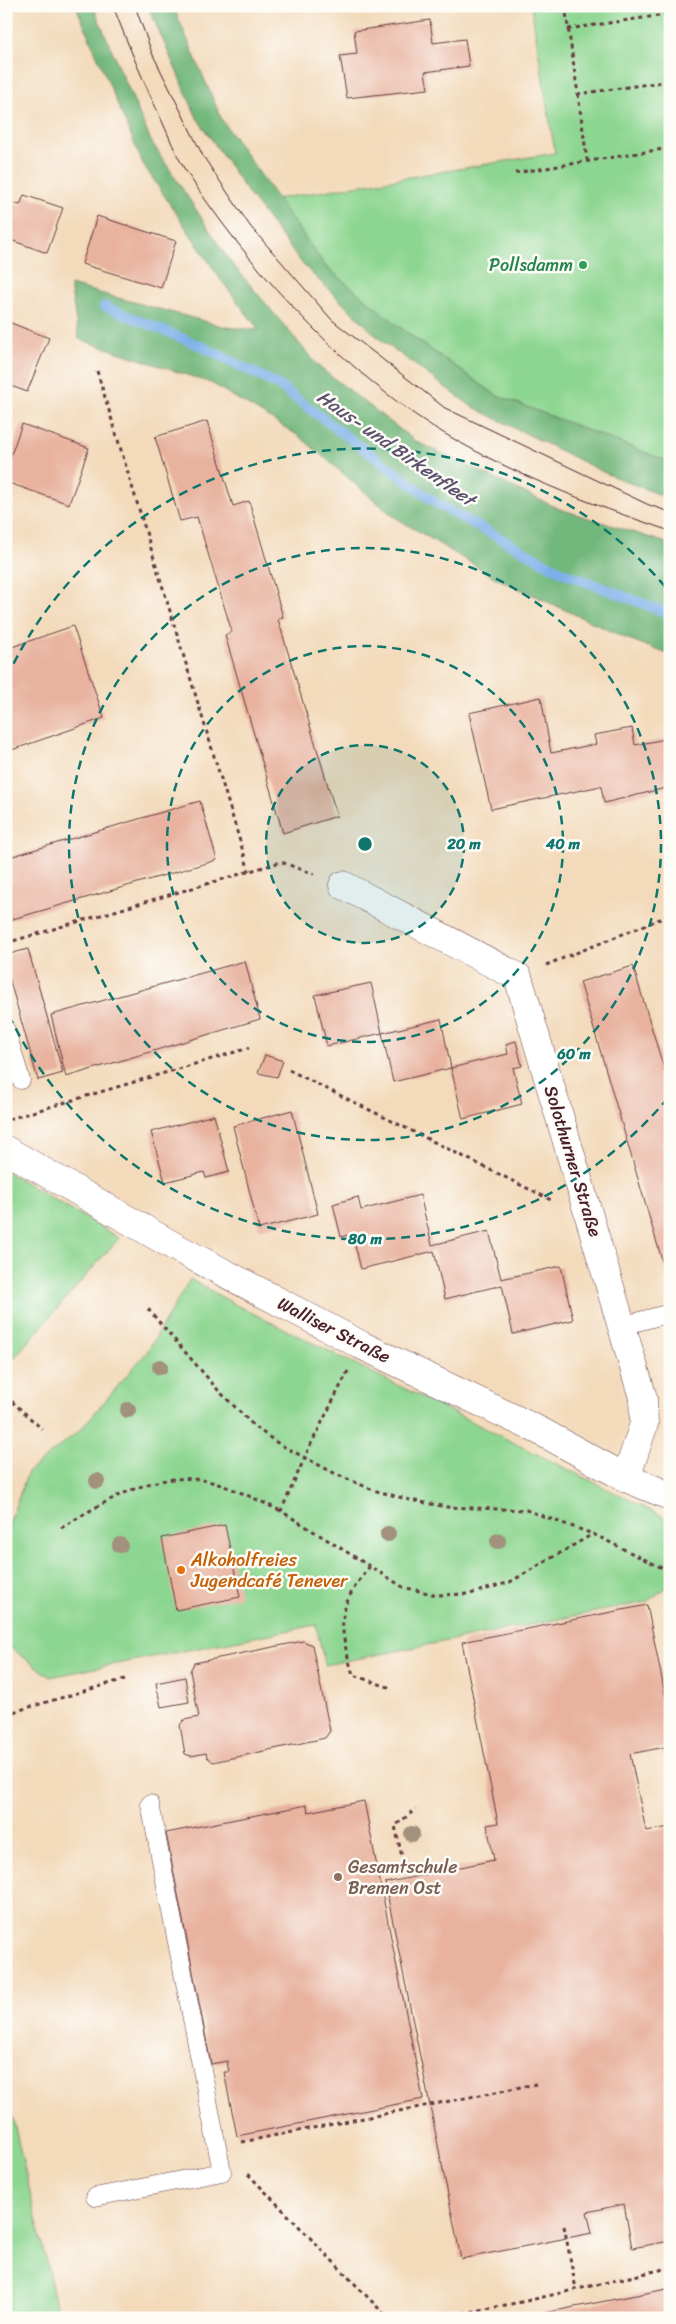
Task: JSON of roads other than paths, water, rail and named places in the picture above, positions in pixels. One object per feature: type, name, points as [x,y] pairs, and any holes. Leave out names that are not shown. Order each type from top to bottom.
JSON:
[{"type":"street","name":"Solothurner Straße","points":[[343,885],[518,977],[643,1398],[644,1424],[626,1478]]},
{"type":"street","name":"Walliser Straße","points":[[6,1150],[179,1249],[361,1346],[540,1431],[626,1478],[670,1496]]},
{"type":"lane","points":[[6,1030],[21,1080]]},
{"type":"lane","points":[[622,1326],[670,1313]]},
{"type":"lane","points":[[95,2197],[222,2172],[150,1804]]},
{"type":"waterway","name":"Haus- und Birkenfleet","points":[[104,306],[201,346],[278,385],[439,505],[564,573],[670,614]]},
{"type":"tram line","points":[[113,6],[130,50],[184,168],[235,240],[295,310],[328,343],[397,401],[460,443],[518,472],[578,498],[670,531]]},
{"type":"tram line","points":[[135,6],[152,53],[203,156],[250,226],[332,320],[445,408],[649,505],[670,512]]},
{"type":"place","name":"Pollsdamm","points":[[583,265]]},
{"type":"place","name":"Alkoholfreies Jugendcafé Tenever","points":[[181,1570]]},
{"type":"place","name":"Gesamtschule Bremen Ost","points":[[338,1877]]}]
